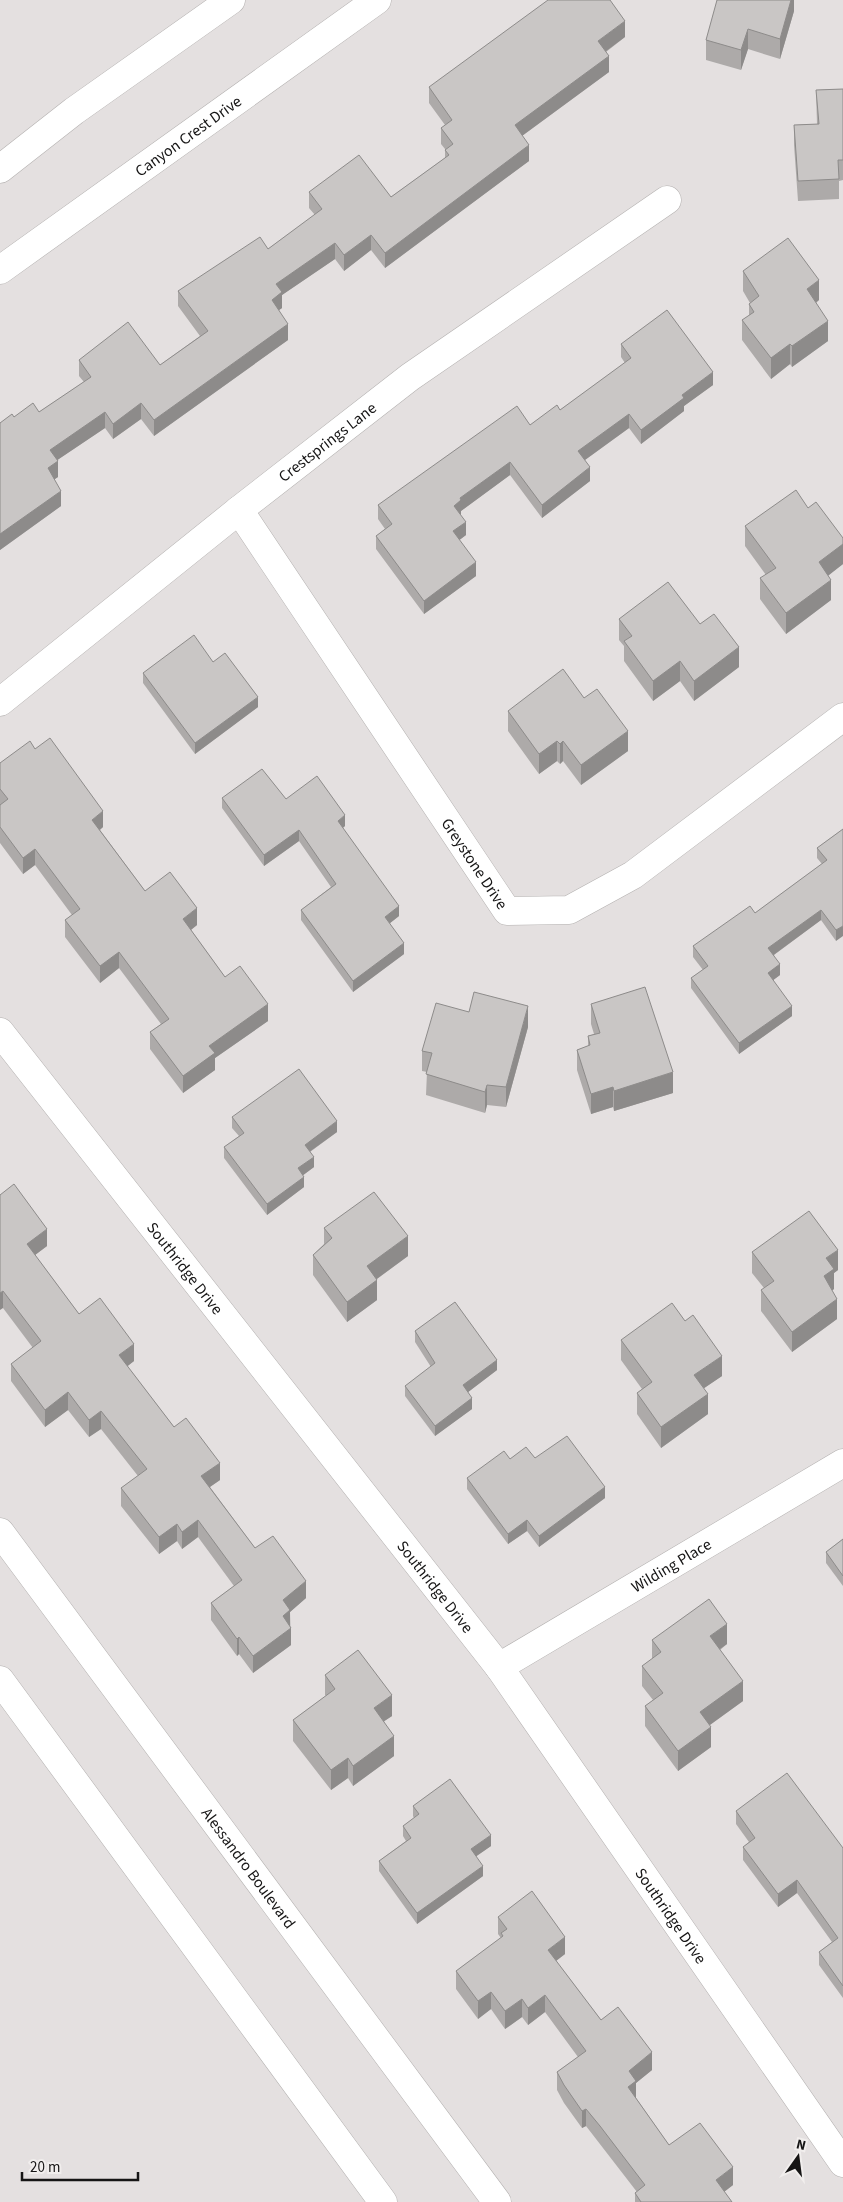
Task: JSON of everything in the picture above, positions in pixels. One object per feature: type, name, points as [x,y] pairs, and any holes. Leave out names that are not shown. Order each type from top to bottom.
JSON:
[{"type":"street","points":[[0,169],[74,111],[231,0]]},
{"type":"street","name":"Canyon Crest Drive","points":[[0,270],[377,0]]},
{"type":"street","name":"Crestsprings Lane","points":[[0,702],[239,510],[410,377],[667,200]]},
{"type":"street","name":"Greystone Drive","points":[[239,510],[508,911],[569,910],[634,875],[843,717]]},
{"type":"street","name":"Southridge Drive","points":[[0,1032],[499,1667],[843,2162]]},
{"type":"street","name":"Wilding Place","points":[[499,1667],[843,1463]]},
{"type":"street","name":"Alessandro Boulevard","points":[[0,1532],[497,2202]]},
{"type":"street","points":[[0,1680],[383,2202]]},
{"type":"building","points":[[548,0],[610,0],[625,21],[598,41],[609,56],[515,125],[529,145],[385,253],[371,235],[344,255],[335,243],[276,284],[282,292],[272,300],[288,324],[154,420],[141,403],[113,424],[105,412],[50,450],[58,461],[48,468],[61,491],[0,534],[0,423],[12,414],[14,417],[33,403],[39,412],[91,377],[79,360],[128,322],[160,365],[208,331],[178,291],[260,237],[268,249],[322,209],[309,192],[359,155],[391,197],[449,155],[445,150],[453,144],[441,128],[452,120],[429,87]]},
{"type":"building","points":[[717,0],[791,0],[780,39],[748,29],[741,50],[706,40]]},
{"type":"building","points":[[843,89],[843,160],[838,160],[839,179],[798,181],[794,125],[819,124],[816,90]]},
{"type":"building","points":[[788,238],[819,280],[807,289],[828,321],[771,358],[742,320],[754,312],[749,304],[759,296],[743,271]]},
{"type":"building","points":[[667,310],[713,372],[682,395],[684,398],[641,430],[629,414],[578,451],[590,467],[542,505],[510,462],[460,498],[461,500],[454,506],[466,522],[453,531],[476,562],[424,601],[376,536],[392,524],[378,505],[517,406],[530,425],[557,405],[560,410],[631,358],[621,344]]},
{"type":"building","points":[[796,490],[808,508],[816,502],[843,538],[843,544],[819,562],[831,580],[786,613],[760,578],[776,568],[745,526]]},
{"type":"building","points":[[668,582],[700,624],[714,614],[739,647],[694,681],[680,661],[653,681],[624,641],[632,636],[619,619]]},
{"type":"building","points":[[194,635],[213,662],[225,653],[258,697],[195,743],[143,673]]},
{"type":"building","points":[[563,669],[584,698],[597,689],[628,731],[581,765],[563,741],[560,744],[557,741],[539,754],[508,711]]},
{"type":"building","points":[[50,738],[103,811],[92,820],[145,891],[170,872],[197,908],[183,919],[225,977],[240,966],[268,1004],[209,1046],[215,1053],[183,1076],[150,1032],[169,1019],[119,952],[100,966],[65,920],[80,909],[35,849],[23,858],[0,827],[0,805],[8,799],[0,789],[0,763],[30,741],[35,749]]},
{"type":"building","points":[[262,769],[286,799],[317,776],[345,815],[338,821],[399,906],[385,917],[404,943],[353,981],[301,910],[336,884],[299,830],[264,855],[222,798]]},
{"type":"building","points":[[843,829],[843,926],[836,930],[821,910],[768,948],[780,964],[768,973],[792,1006],[739,1043],[691,978],[708,966],[693,946],[750,906],[755,913],[827,860],[817,848]]},
{"type":"building","points":[[645,987],[673,1072],[614,1091],[613,1087],[591,1094],[577,1050],[590,1045],[588,1036],[600,1033],[591,1004]]},
{"type":"building","points":[[474,992],[528,1006],[506,1087],[487,1085],[485,1092],[426,1074],[432,1053],[422,1051],[436,1003],[469,1012]]},
{"type":"building","points":[[299,1069],[337,1121],[305,1145],[314,1157],[298,1168],[304,1177],[267,1204],[224,1147],[244,1133],[232,1117]]},
{"type":"building","points":[[14,1184],[47,1229],[27,1244],[79,1314],[100,1298],[134,1344],[119,1355],[174,1427],[186,1418],[220,1463],[201,1476],[255,1548],[273,1536],[306,1581],[283,1600],[290,1610],[283,1616],[291,1628],[253,1656],[239,1637],[237,1639],[211,1603],[242,1580],[198,1520],[182,1532],[177,1524],[159,1537],[121,1488],[147,1469],[101,1411],[89,1420],[68,1392],[45,1410],[11,1364],[41,1341],[3,1291],[0,1293],[0,1195]]},
{"type":"building","points":[[374,1192],[408,1236],[367,1266],[377,1280],[347,1302],[313,1255],[332,1238],[324,1228]]},
{"type":"building","points":[[809,1211],[838,1250],[826,1258],[834,1269],[824,1276],[837,1299],[792,1332],[761,1290],[774,1281],[752,1252]]},
{"type":"building","points":[[455,1302],[497,1360],[463,1385],[472,1398],[435,1426],[405,1386],[435,1363],[415,1331]]},
{"type":"building","points":[[672,1303],[685,1321],[693,1315],[722,1356],[694,1375],[708,1394],[661,1427],[637,1393],[652,1382],[621,1340]]},
{"type":"building","points":[[567,1436],[605,1487],[539,1536],[527,1520],[508,1534],[467,1478],[504,1451],[510,1459],[526,1447],[535,1458]]},
{"type":"building","points":[[843,1539],[843,1576],[826,1552]]},
{"type":"building","points":[[709,1599],[727,1624],[710,1636],[743,1681],[700,1712],[711,1727],[678,1751],[645,1706],[663,1693],[642,1666],[661,1652],[652,1640]]},
{"type":"building","points":[[358,1650],[392,1695],[374,1708],[394,1736],[353,1766],[348,1758],[331,1770],[293,1720],[335,1689],[325,1675]]},
{"type":"building","points":[[787,1773],[843,1848],[843,1986],[819,1952],[838,1938],[797,1880],[778,1894],[743,1847],[755,1838],[736,1811]]},
{"type":"building","points":[[450,1779],[491,1835],[471,1849],[483,1866],[417,1913],[379,1861],[411,1838],[403,1826],[419,1814],[413,1806]]},
{"type":"building","points":[[532,1891],[565,1937],[548,1950],[601,2020],[618,2007],[652,2052],[629,2071],[636,2081],[628,2087],[669,2145],[700,2123],[733,2167],[716,2180],[732,2202],[641,2202],[635,2193],[645,2185],[586,2109],[582,2111],[557,2072],[586,2051],[545,1995],[528,2008],[522,1999],[505,2011],[491,1992],[478,2001],[456,1971],[503,1936],[501,1933],[507,1929],[498,1917]]}]
